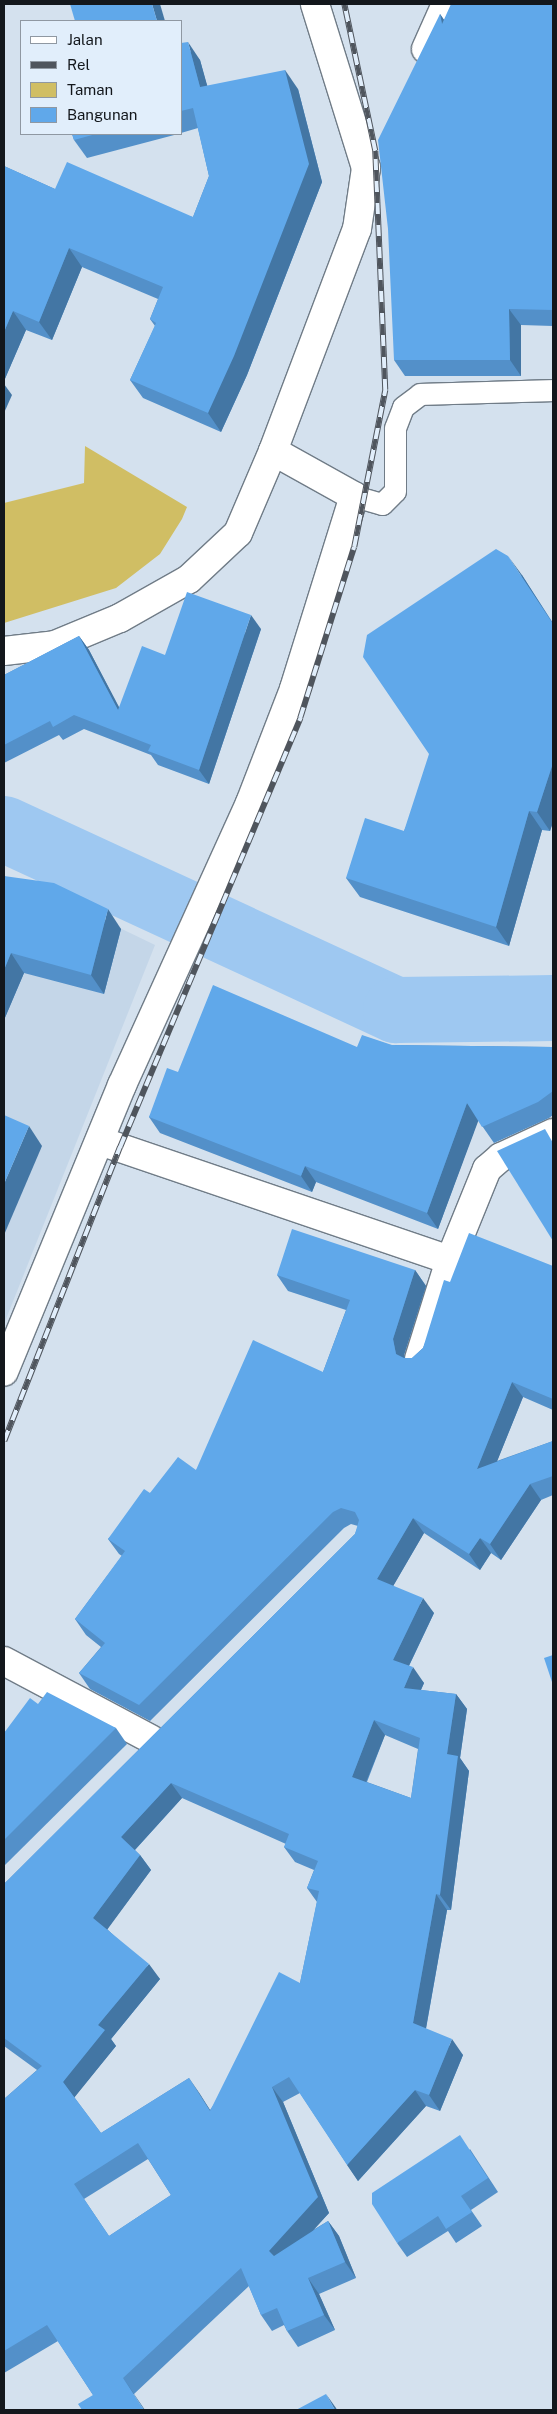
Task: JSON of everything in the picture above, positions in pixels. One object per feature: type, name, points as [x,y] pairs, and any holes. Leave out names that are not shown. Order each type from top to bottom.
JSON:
[{"type":"street","points":[[315,4],[366,168]]},
{"type":"street","points":[[415,72],[446,4]]},
{"type":"street","points":[[6,653],[55,645],[120,618],[189,580],[238,533],[273,451],[357,229],[366,168],[384,134]]},
{"type":"street","points":[[4,1372],[100,1141],[250,803],[294,689],[354,496],[273,451]]},
{"type":"street","points":[[419,1359],[450,1260],[488,1169],[501,1157],[553,1133]]},
{"type":"street","points":[[100,1141],[450,1260]]},
{"type":"street","points":[[4,1661],[151,1739]]},
{"type":"street","points":[[130,1760],[172,1718]]},
{"type":"lane","points":[[354,496],[382,504],[395,491],[395,428],[403,407],[420,394],[553,390]]},
{"type":"shaded area","points":[[4,894],[68,903],[155,945],[4,1324]]},
{"type":"green space","points":[[85,446],[187,507],[182,519],[160,554],[116,588],[4,623],[4,503],[84,483]]},
{"type":"building","points":[[70,4],[152,4],[157,20],[75,20]]},
{"type":"building","points":[[451,4],[553,4],[553,310],[509,309],[510,360],[394,360],[388,229],[378,140],[440,14],[442,24]]},
{"type":"building","points":[[188,42],[200,87],[285,70],[309,164],[234,356],[208,413],[130,380],[156,323],[150,319],[163,287],[69,248],[39,322],[13,311],[4,332],[4,166],[55,189],[67,162],[193,217],[209,176],[193,108],[182,111],[182,43]]},
{"type":"building","points":[[72,135],[92,135],[74,140]]},
{"type":"building","points":[[496,549],[508,556],[553,624],[553,763],[537,812],[529,811],[496,927],[346,878],[365,818],[404,831],[429,754],[363,657],[367,635]]},
{"type":"building","points":[[187,592],[251,615],[199,770],[148,751],[151,745],[74,715],[53,727],[50,721],[4,745],[4,675],[79,636],[118,710],[142,646],[165,655]]},
{"type":"building","points":[[4,876],[54,883],[108,909],[91,975],[11,953],[4,970]]},
{"type":"building","points":[[213,985],[357,1047],[362,1035],[392,1045],[553,1047],[553,1091],[538,1102],[482,1127],[467,1103],[427,1213],[305,1166],[301,1176],[149,1117],[167,1068],[178,1072]]},
{"type":"building","points":[[4,1115],[29,1126],[4,1184]]},
{"type":"building","points":[[545,1129],[553,1143],[553,1241],[497,1151]]},
{"type":"building","points":[[292,1229],[415,1270],[393,1339],[396,1354],[404,1358],[412,1358],[423,1348],[444,1280],[450,1282],[469,1233],[553,1266],[553,1399],[512,1382],[477,1469],[553,1441],[553,1476],[530,1484],[490,1544],[480,1538],[469,1554],[413,1518],[377,1579],[423,1598],[393,1660],[413,1667],[404,1688],[456,1694],[447,1754],[458,1756],[440,1895],[436,1894],[413,2023],[452,2039],[429,2095],[415,2090],[347,2165],[289,2077],[272,2087],[318,2197],[269,2251],[274,2256],[328,2221],[345,2262],[308,2278],[324,2315],[287,2331],[277,2308],[261,2315],[241,2268],[123,2378],[144,2410],[82,2410],[78,2404],[93,2395],[47,2325],[4,2351],[4,2099],[42,2066],[4,2038],[4,1884],[355,1534],[359,1520],[355,1512],[341,1508],[333,1512],[139,1705],[79,1673],[105,1643],[75,1619],[125,1551],[108,1539],[144,1489],[150,1493],[178,1457],[196,1470],[253,1340],[323,1372],[350,1300],[277,1275]],"holes":[[[374,1720],[420,1738],[411,1798],[352,1777]],[[171,1783],[289,1834],[284,1847],[318,1861],[307,1888],[319,1891],[300,1983],[279,1972],[210,2111],[189,2078],[101,2133],[63,2082],[105,2030],[98,2025],[149,1964],[93,1918],[140,1855],[121,1837]],[[138,2143],[171,2195],[109,2236],[74,2184]]]},
{"type":"building","points":[[553,1655],[553,1685],[544,1658]]},
{"type":"building","points":[[47,1692],[116,1728],[4,1840],[4,1733],[30,1698],[38,1704]]},
{"type":"building","points":[[460,2135],[488,2178],[461,2196],[472,2212],[446,2229],[438,2216],[397,2243],[372,2204],[372,2193]]},
{"type":"building","points":[[326,2394],[335,2410],[296,2410]]},
{"type":"waterway","points":[[4,829],[396,1010],[553,1008]]},
{"type":"railway","points":[[4,1441],[120,1147],[300,718],[354,547],[385,390],[375,151],[344,4]]}]
